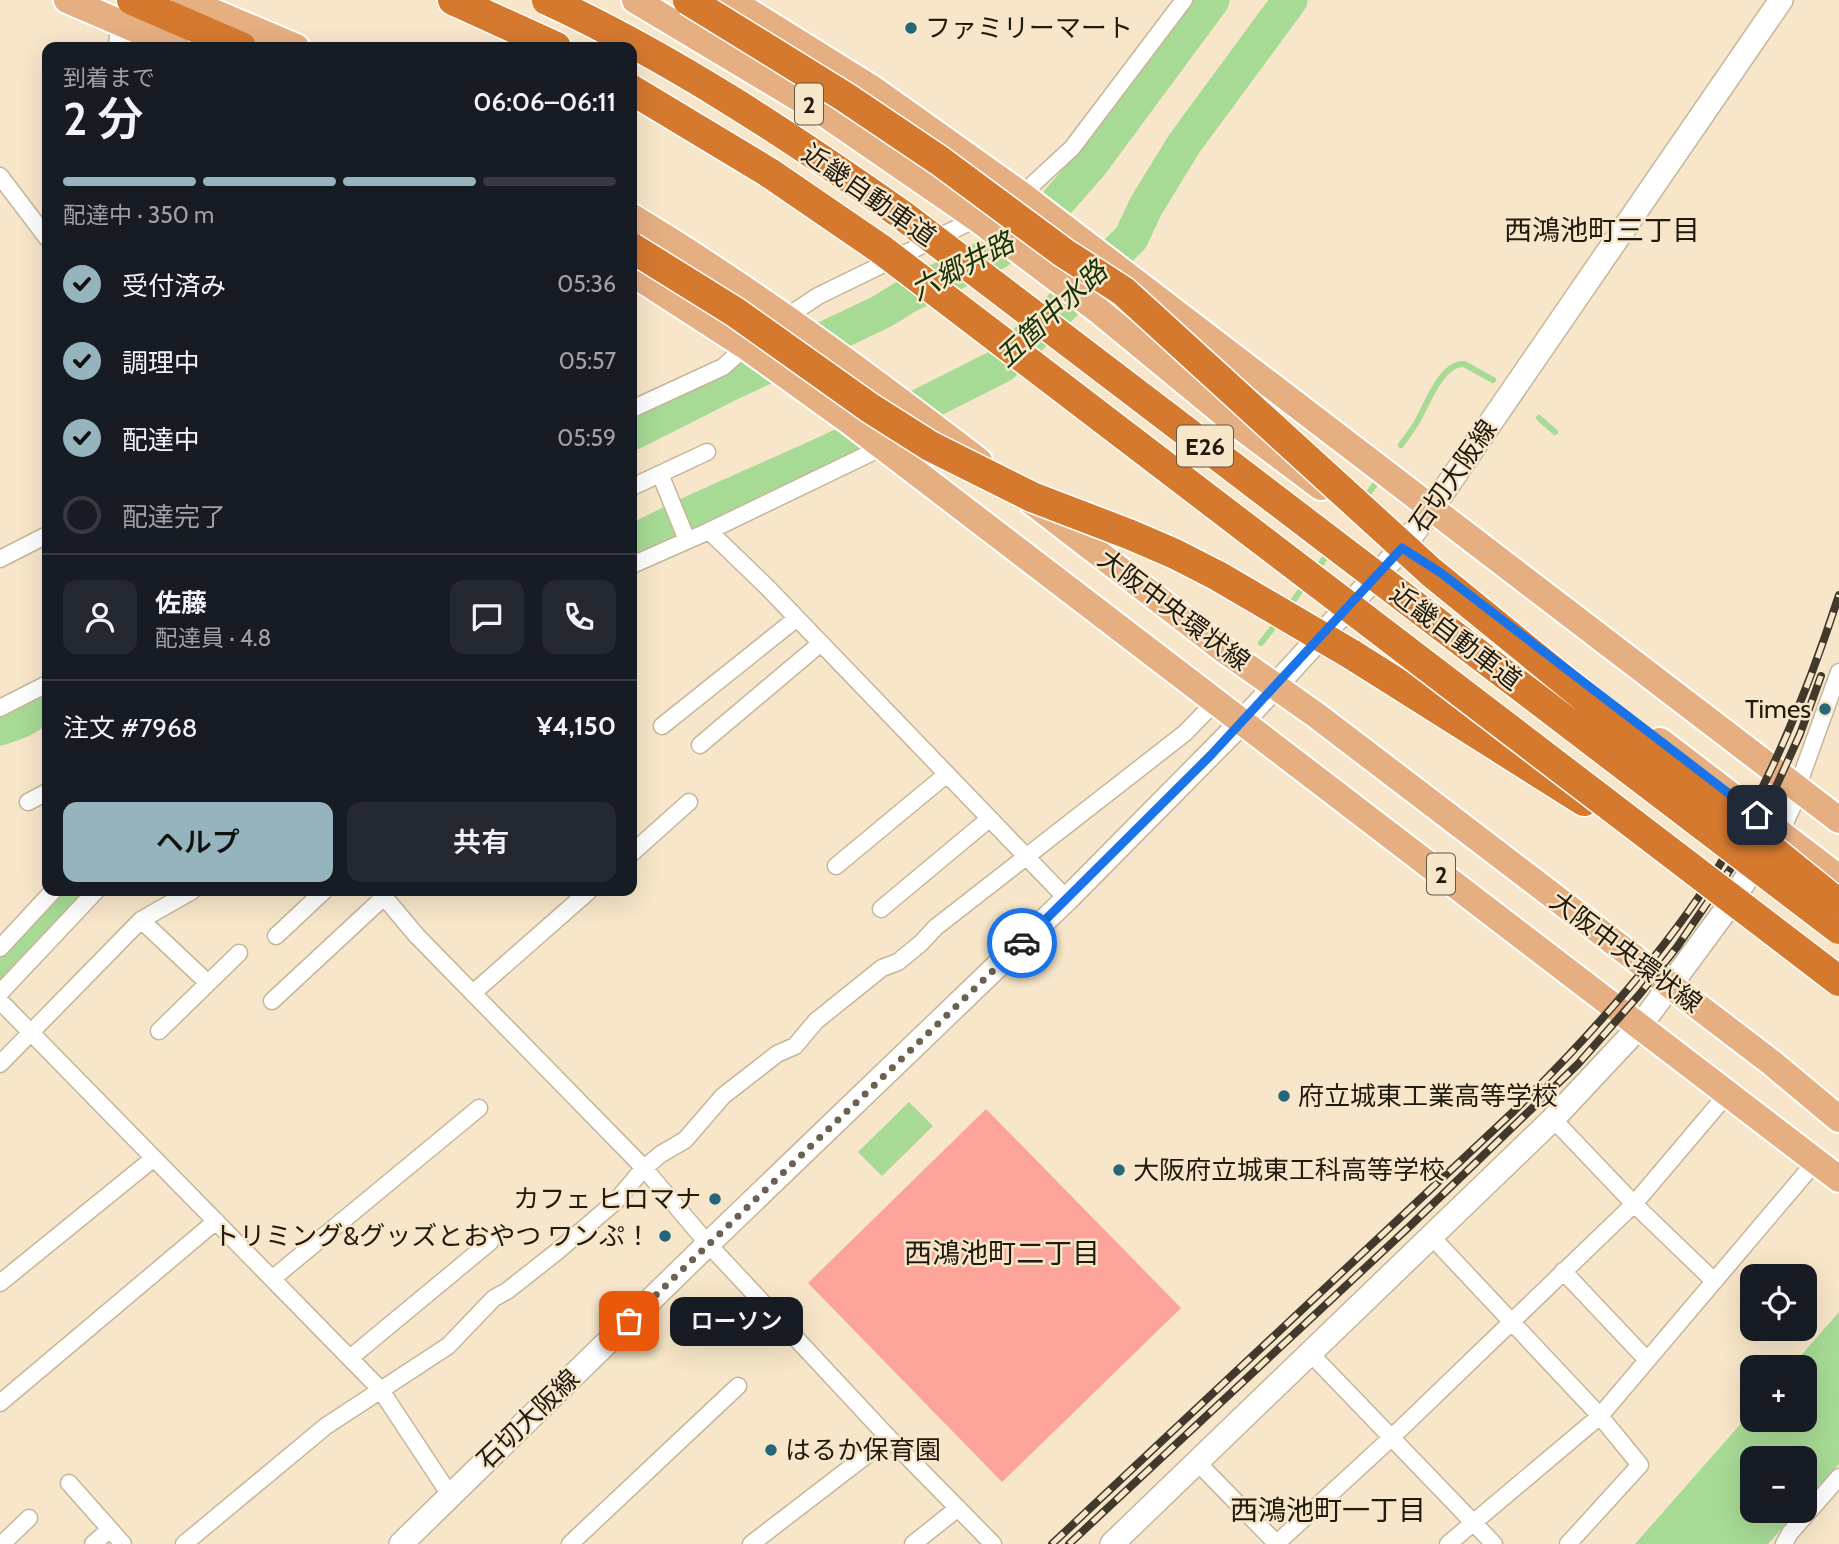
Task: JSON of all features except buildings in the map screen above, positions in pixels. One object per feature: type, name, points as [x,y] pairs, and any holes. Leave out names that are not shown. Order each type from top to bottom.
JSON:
[{"type":"highway","points":[[453,0],[545,42]]},
{"type":"highway","name":"近畿自動車道","points":[[547,0],[627,42]]},
{"type":"highway","points":[[688,0],[856,104],[1123,292],[1431,572],[1839,904]]},
{"type":"highway","points":[[123,23],[216,42]]},
{"type":"highway","name":"近畿自動車道","points":[[637,47],[678,69],[902,215],[1839,929]]},
{"type":"highway","name":"近畿自動車道","points":[[637,93],[768,172],[882,250],[1839,981]]},
{"type":"highway","points":[[637,251],[735,312],[870,408],[930,446],[1005,485],[1131,535],[1219,576],[1351,654],[1685,864]]},
{"type":"main road","points":[[67,0],[166,42]]},
{"type":"main road","points":[[185,0],[284,42]]},
{"type":"main road","name":"2","points":[[635,0],[825,114],[985,225],[1099,311],[1229,418],[1402,548],[1451,581],[1839,878]]},
{"type":"main road","name":"2","points":[[730,0],[873,89],[1028,200],[1839,820]]},
{"type":"main road","name":"石切大阪線","points":[[401,1544],[1067,899],[1242,722],[1402,548],[1781,0]]},
{"type":"main road","name":"大阪中央環状線","points":[[637,220],[714,268],[897,398],[1224,650],[1316,715],[1772,1063],[1839,1119]]},
{"type":"main road","name":"2","points":[[637,276],[750,349],[849,421],[1839,1179]]},
{"type":"main road","points":[[1112,1544],[1553,1118],[1640,1026],[1725,911],[1778,830],[1797,788]]},
{"type":"street","points":[[637,407],[723,367],[793,323],[818,296],[985,225],[1028,200],[1072,148],[1184,0]]},
{"type":"street","points":[[0,176],[42,231]]},
{"type":"street","points":[[637,562],[685,534],[709,531],[881,446]]},
{"type":"street","points":[[637,485],[707,452]]},
{"type":"street","points":[[660,474],[685,534]]},
{"type":"street","points":[[709,531],[797,618],[1067,899]]},
{"type":"street","points":[[0,559],[42,538]]},
{"type":"street","points":[[662,726],[797,618]]},
{"type":"street","points":[[700,745],[821,643]]},
{"type":"street","points":[[1797,788],[1839,672]]},
{"type":"street","points":[[0,708],[42,687]]},
{"type":"street","points":[[184,1544],[326,1426],[448,1346],[494,1298],[508,1291],[616,1201],[644,1168],[685,1140],[723,1096],[777,1054],[795,1046],[825,1013],[882,968],[898,962],[936,926],[1185,733],[1215,702]]},
{"type":"street","points":[[836,866],[947,774]]},
{"type":"street","points":[[28,802],[42,795]]},
{"type":"street","points":[[637,849],[690,802]]},
{"type":"street","points":[[881,909],[989,818]]},
{"type":"street","points":[[0,948],[48,896]]},
{"type":"street","points":[[0,993],[91,896]]},
{"type":"street","points":[[0,1064],[141,920],[182,896]]},
{"type":"street","points":[[276,936],[319,896]]},
{"type":"street","points":[[272,1001],[379,896]]},
{"type":"street","points":[[383,896],[417,936],[644,1168],[708,1244],[889,1438],[993,1544]]},
{"type":"street","points":[[473,993],[583,896]]},
{"type":"street","points":[[141,920],[208,983]]},
{"type":"street","points":[[159,1031],[239,953]]},
{"type":"street","points":[[0,1000],[380,1389],[450,1495]]},
{"type":"street","points":[[1198,1463],[1276,1544],[1634,1204],[1728,1093]]},
{"type":"street","points":[[272,1279],[479,1108]]},
{"type":"street","points":[[1553,1118],[1634,1204],[1714,1281]]},
{"type":"street","points":[[0,1283],[154,1158]]},
{"type":"street","points":[[1448,1544],[1600,1416],[1816,1161]]},
{"type":"street","points":[[0,1403],[216,1221]]},
{"type":"street","points":[[1431,1236],[1600,1416],[1640,1465],[1569,1544]]},
{"type":"street","points":[[350,1358],[490,1242]]},
{"type":"street","points":[[1563,1271],[1647,1360]]},
{"type":"street","points":[[1310,1353],[1494,1544]]},
{"type":"street","points":[[570,1544],[738,1386]]},
{"type":"street","points":[[751,1544],[889,1438]]},
{"type":"street","points":[[1784,1544],[1790,1532],[1839,1477]]},
{"type":"street","points":[[69,1483],[123,1544]]},
{"type":"street","points":[[913,1544],[958,1508]]},
{"type":"street","points":[[2,1544],[29,1518]]},
{"type":"street","points":[[93,1544],[109,1530]]},
{"type":"shaded area","points":[[909,1102],[933,1126],[882,1176],[858,1152]]},
{"type":"shaded area","points":[[986,1109],[1181,1308],[1002,1482],[808,1283]]},
{"type":"shaded area","points":[[1839,1312],[1839,1464],[1817,1489],[1817,1446],[1740,1446],[1740,1523],[1787,1523],[1768,1544],[1635,1544],[1740,1425],[1740,1432],[1817,1432],[1817,1355],[1801,1355],[1814,1341],[1817,1341],[1817,1337]]},
{"type":"waterway","name":"六郷井路","points":[[637,430],[881,312],[907,296],[995,253],[1040,222],[1090,165],[1212,0]]},
{"type":"waterway","name":"五箇中水路","points":[[637,540],[833,450],[1002,365],[1131,238],[1146,206],[1184,144],[1290,0]]},
{"type":"waterway","points":[[1401,445],[1448,370],[1464,364],[1493,380]]},
{"type":"waterway","points":[[1539,418],[1555,432]]},
{"type":"waterway","points":[[1368,494],[1378,480]]},
{"type":"waterway","points":[[1315,572],[1329,552]]},
{"type":"waterway","points":[[1288,608],[1306,583]]},
{"type":"waterway","points":[[1261,643],[1279,620]]},
{"type":"waterway","name":"六郷井路","points":[[0,728],[22,720],[42,708]]},
{"type":"waterway","name":"五箇中水路","points":[[0,962],[63,896]]},
{"type":"railway","points":[[1052,1544],[1514,1111],[1634,982],[1698,898],[1742,827],[1796,713],[1839,595]]},
{"type":"railway","points":[[1069,1544],[1410,1226],[1578,1064],[1639,995],[1677,947],[1755,833],[1800,734],[1821,676]]},
{"type":"way so far","points":[[629,1321],[1022,943]]},
{"type":"place","name":"ファミリーマート","points":[[911,28]]},
{"type":"place","name":"Times","points":[[1825,709]]},
{"type":"place","name":"府立城東工業高等学校","points":[[1284,1096]]},
{"type":"place","name":"大阪府立城東工科高等学校","points":[[1119,1170]]},
{"type":"place","name":"カフェ ヒロマナ","points":[[715,1199]]},
{"type":"place","name":"トリミング&グッズとおやつ ワンぷ！","points":[[665,1236]]},
{"type":"place","name":"ローソン","points":[[629,1321]]},
{"type":"place","name":"はるか保育園","points":[[771,1450]]},
{"type":"district","name":"西鴻池町三丁目","points":[[1602,230]]},
{"type":"district","name":"西鴻池町二丁目","points":[[1002,1253]]},
{"type":"district","name":"西鴻池町一丁目","points":[[1328,1510]]},
{"type":"route","points":[[1022,943],[1193,774],[1402,548],[1441,573],[1757,815]]}]
